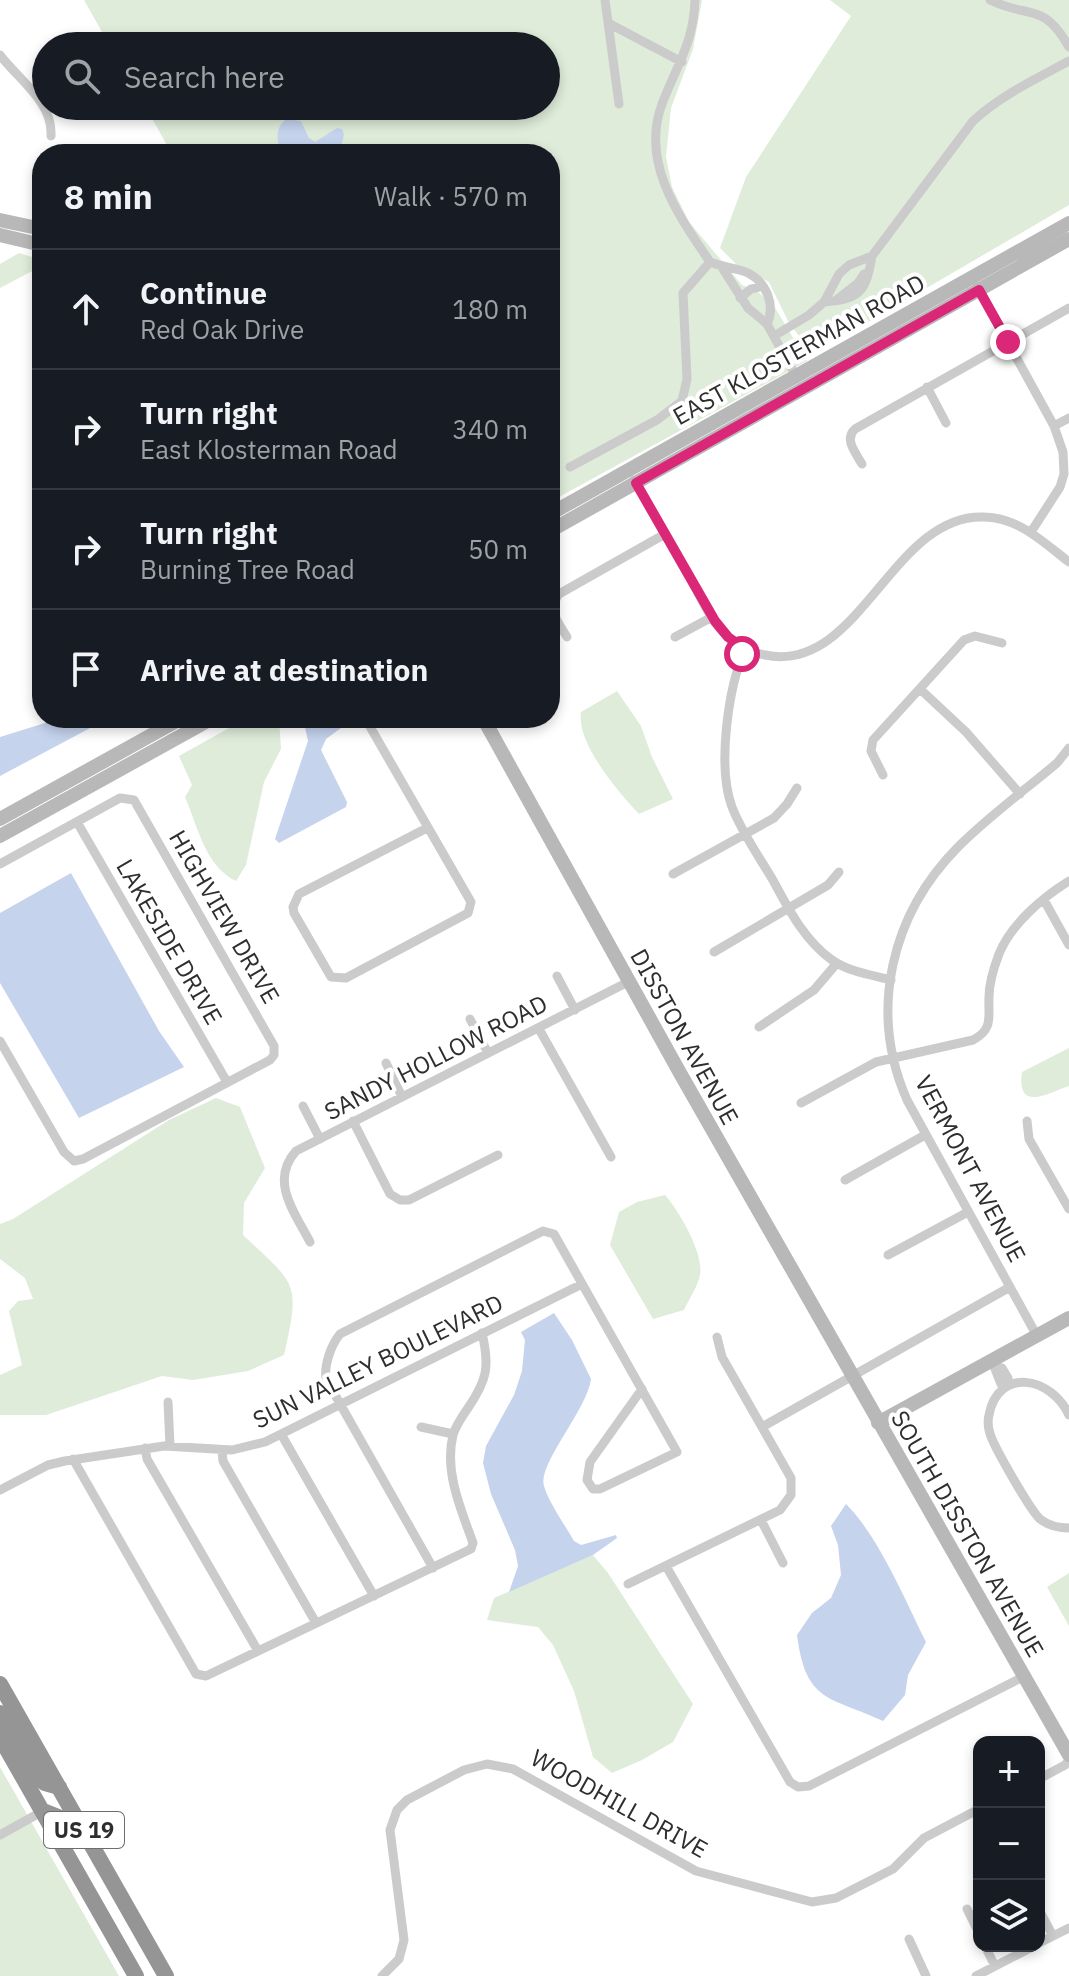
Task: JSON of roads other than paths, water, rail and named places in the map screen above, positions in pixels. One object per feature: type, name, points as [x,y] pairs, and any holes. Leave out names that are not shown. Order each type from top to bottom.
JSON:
[{"type":"highway","name":"US 19","points":[[0,1684],[166,1976]]},
{"type":"highway","points":[[0,1713],[39,1778],[59,1787]]},
{"type":"highway","name":"US 19","points":[[0,1737],[136,1976]]},
{"type":"highway","points":[[43,1811],[55,1814],[69,1825],[94,1868],[131,1913]]},
{"type":"street","points":[[605,0],[619,104]]},
{"type":"street","points":[[695,0],[694,24],[658,120],[657,158],[668,197],[710,262],[745,272],[763,286],[770,301],[771,317],[767,324]]},
{"type":"street","points":[[990,0],[1050,19],[1069,47]]},
{"type":"street","points":[[610,24],[682,62]]},
{"type":"street","points":[[0,57],[32,91]]},
{"type":"street","points":[[830,301],[840,302],[853,296],[872,272],[871,261],[973,121],[989,106],[1069,61]]},
{"type":"street","points":[[50,120],[51,136]]},
{"type":"street","points":[[0,220],[32,227]]},
{"type":"street","name":"EAST KLOSTERMAN ROAD","points":[[976,284],[1069,223]]},
{"type":"street","points":[[0,235],[32,243]]},
{"type":"street","name":"EAST KLOSTERMAN ROAD","points":[[560,524],[633,476],[800,382],[976,284],[1069,239]]},
{"type":"street","points":[[774,336],[830,301],[843,270],[862,258],[871,261]]},
{"type":"street","points":[[570,467],[657,420],[682,401],[687,379],[683,293],[710,262]]},
{"type":"street","points":[[721,266],[740,298],[767,324],[800,382]]},
{"type":"street","points":[[843,270],[860,286]]},
{"type":"street","points":[[976,284],[1054,426],[1063,452],[1063,480],[1031,532]]},
{"type":"street","points":[[740,298],[751,289],[763,286]]},
{"type":"street","points":[[862,464],[850,440],[850,434],[855,429],[1069,308]]},
{"type":"street","points":[[927,387],[946,423]]},
{"type":"street","points":[[1054,426],[1069,418]]},
{"type":"street","points":[[633,476],[712,617],[725,634],[745,649],[770,656],[799,656],[819,648],[926,538],[951,522],[987,517],[1009,522],[1031,532],[1069,562]]},
{"type":"street","name":"EAST KLOSTERMAN ROAD","points":[[560,509],[633,476]]},
{"type":"street","points":[[560,593],[665,534]]},
{"type":"street","points":[[675,637],[712,617]]},
{"type":"street","points":[[560,625],[567,637]]},
{"type":"street","points":[[883,775],[873,757],[871,745],[964,640],[975,636],[1002,643]]},
{"type":"street","points":[[745,649],[731,694],[726,764],[731,804],[788,909],[811,940],[837,963],[891,980]]},
{"type":"street","points":[[920,689],[966,732],[1020,794]]},
{"type":"street","points":[[0,819],[164,728]]},
{"type":"street","points":[[0,836],[195,728]]},
{"type":"street","points":[[371,728],[471,902],[468,913],[346,978],[331,977],[294,913],[294,901],[299,894],[427,828]]},
{"type":"street","name":"DISSTON AVENUE","points":[[488,728],[851,1376]]},
{"type":"street","name":"VERMONT AVENUE","points":[[1037,1336],[904,1095],[893,1057],[887,1017],[897,942],[913,906],[927,885],[958,847],[1057,763],[1069,748]]},
{"type":"street","points":[[673,874],[779,814],[797,788]]},
{"type":"street","name":"HIGHVIEW DRIVE","points":[[77,822],[120,798],[132,799],[274,1046],[272,1058],[227,1082]]},
{"type":"street","points":[[0,864],[77,822]]},
{"type":"street","name":"LAKESIDE DRIVE","points":[[77,822],[227,1082]]},
{"type":"street","points":[[714,952],[828,885],[839,872]]},
{"type":"street","points":[[801,1103],[867,1066],[893,1057],[973,1040],[986,1031],[990,1021],[990,986],[1000,952],[1019,923],[1069,881]]},
{"type":"street","points":[[1044,900],[1069,945]]},
{"type":"street","points":[[759,1027],[814,990],[837,963]]},
{"type":"street","points":[[557,976],[575,1010]]},
{"type":"street","name":"SANDY HOLLOW ROAD","points":[[310,1242],[283,1186],[292,1155],[628,982]]},
{"type":"street","points":[[470,1019],[488,1053]]},
{"type":"street","points":[[539,1029],[611,1157]]},
{"type":"street","points":[[0,1041],[71,1160],[83,1159],[227,1082]]},
{"type":"street","points":[[386,1063],[402,1097]]},
{"type":"street","points":[[303,1106],[320,1139]]},
{"type":"street","points":[[353,1121],[390,1194],[400,1200],[409,1200],[498,1155]]},
{"type":"street","points":[[1027,1121],[1029,1139],[1069,1209]]},
{"type":"street","points":[[845,1180],[925,1135]]},
{"type":"street","points":[[888,1255],[968,1212]]},
{"type":"street","points":[[433,1568],[326,1379],[325,1371],[336,1338],[344,1330],[543,1231],[554,1234],[642,1389],[677,1452],[600,1489],[590,1487],[587,1480],[590,1462],[642,1389]]},
{"type":"street","name":"SUN VALLEY BOULEVARD","points":[[0,1490],[48,1465],[73,1459],[170,1446],[222,1450],[251,1446],[281,1434],[582,1284]]},
{"type":"street","points":[[762,1427],[1010,1287]]},
{"type":"street","points":[[878,1423],[994,1364],[1069,1318]]},
{"type":"street","points":[[73,1459],[196,1674],[206,1676],[469,1551],[473,1543],[451,1469],[453,1434],[483,1383],[487,1363],[482,1333]]},
{"type":"street","points":[[628,1584],[780,1510],[792,1490],[791,1478],[722,1357],[717,1337]]},
{"type":"street","points":[[994,1364],[1001,1384],[1027,1382],[1045,1386],[1057,1395],[1069,1415]]},
{"type":"street","name":"SOUTH DISSTON AVENUE","points":[[851,1376],[1069,1758]]},
{"type":"street","points":[[1007,1385],[997,1396],[989,1414],[992,1439],[1039,1517],[1057,1527],[1069,1528]]},
{"type":"street","points":[[168,1402],[170,1446]]},
{"type":"street","points":[[421,1427],[453,1434]]},
{"type":"street","points":[[281,1434],[374,1596]]},
{"type":"street","points":[[145,1448],[147,1459],[258,1651]]},
{"type":"street","points":[[222,1450],[223,1461],[316,1623]]},
{"type":"street","points":[[761,1520],[783,1563]]},
{"type":"street","points":[[666,1566],[790,1782],[798,1787],[809,1786],[1023,1677]]},
{"type":"street","points":[[1045,1776],[1065,1765],[1069,1758]]},
{"type":"street","name":"WOODHILL DRIVE","points":[[382,1976],[399,1959],[404,1940],[390,1830],[393,1818],[407,1800],[471,1767],[495,1764],[513,1769],[696,1871],[812,1902],[831,1900],[893,1869],[924,1838],[973,1812]]},
{"type":"street","points":[[0,1835],[43,1811]]},
{"type":"street","points":[[967,1909],[973,1921]]},
{"type":"street","points":[[1045,1921],[1053,1936]]},
{"type":"street","points":[[1045,1940],[1069,1928]]},
{"type":"street","points":[[909,1939],[926,1976]]},
{"type":"street","points":[[988,1952],[995,1966]]},
{"type":"street","points":[[976,1976],[1022,1952]]},
{"type":"water","points":[[285,120],[301,121],[309,138],[315,142],[337,128],[342,129],[344,135],[342,144],[279,144],[280,127]]},
{"type":"water","points":[[32,727],[90,728],[0,776],[0,737]]},
{"type":"water","points":[[305,728],[341,728],[326,739],[321,750],[347,802],[346,807],[279,843],[275,839],[308,741]]},
{"type":"water","points":[[71,873],[159,1031],[184,1067],[79,1118],[0,983],[0,913]]},
{"type":"water","points":[[554,1313],[572,1340],[591,1379],[581,1406],[548,1465],[544,1486],[574,1541],[581,1545],[616,1535],[617,1538],[593,1555],[509,1592],[518,1566],[515,1550],[491,1494],[483,1463],[486,1446],[514,1395],[522,1371],[525,1340],[521,1332]]},
{"type":"water","points":[[846,1504],[880,1551],[926,1642],[908,1675],[905,1695],[883,1721],[835,1701],[814,1686],[801,1657],[797,1635],[812,1613],[831,1598],[841,1575],[838,1545],[831,1526]]}]
